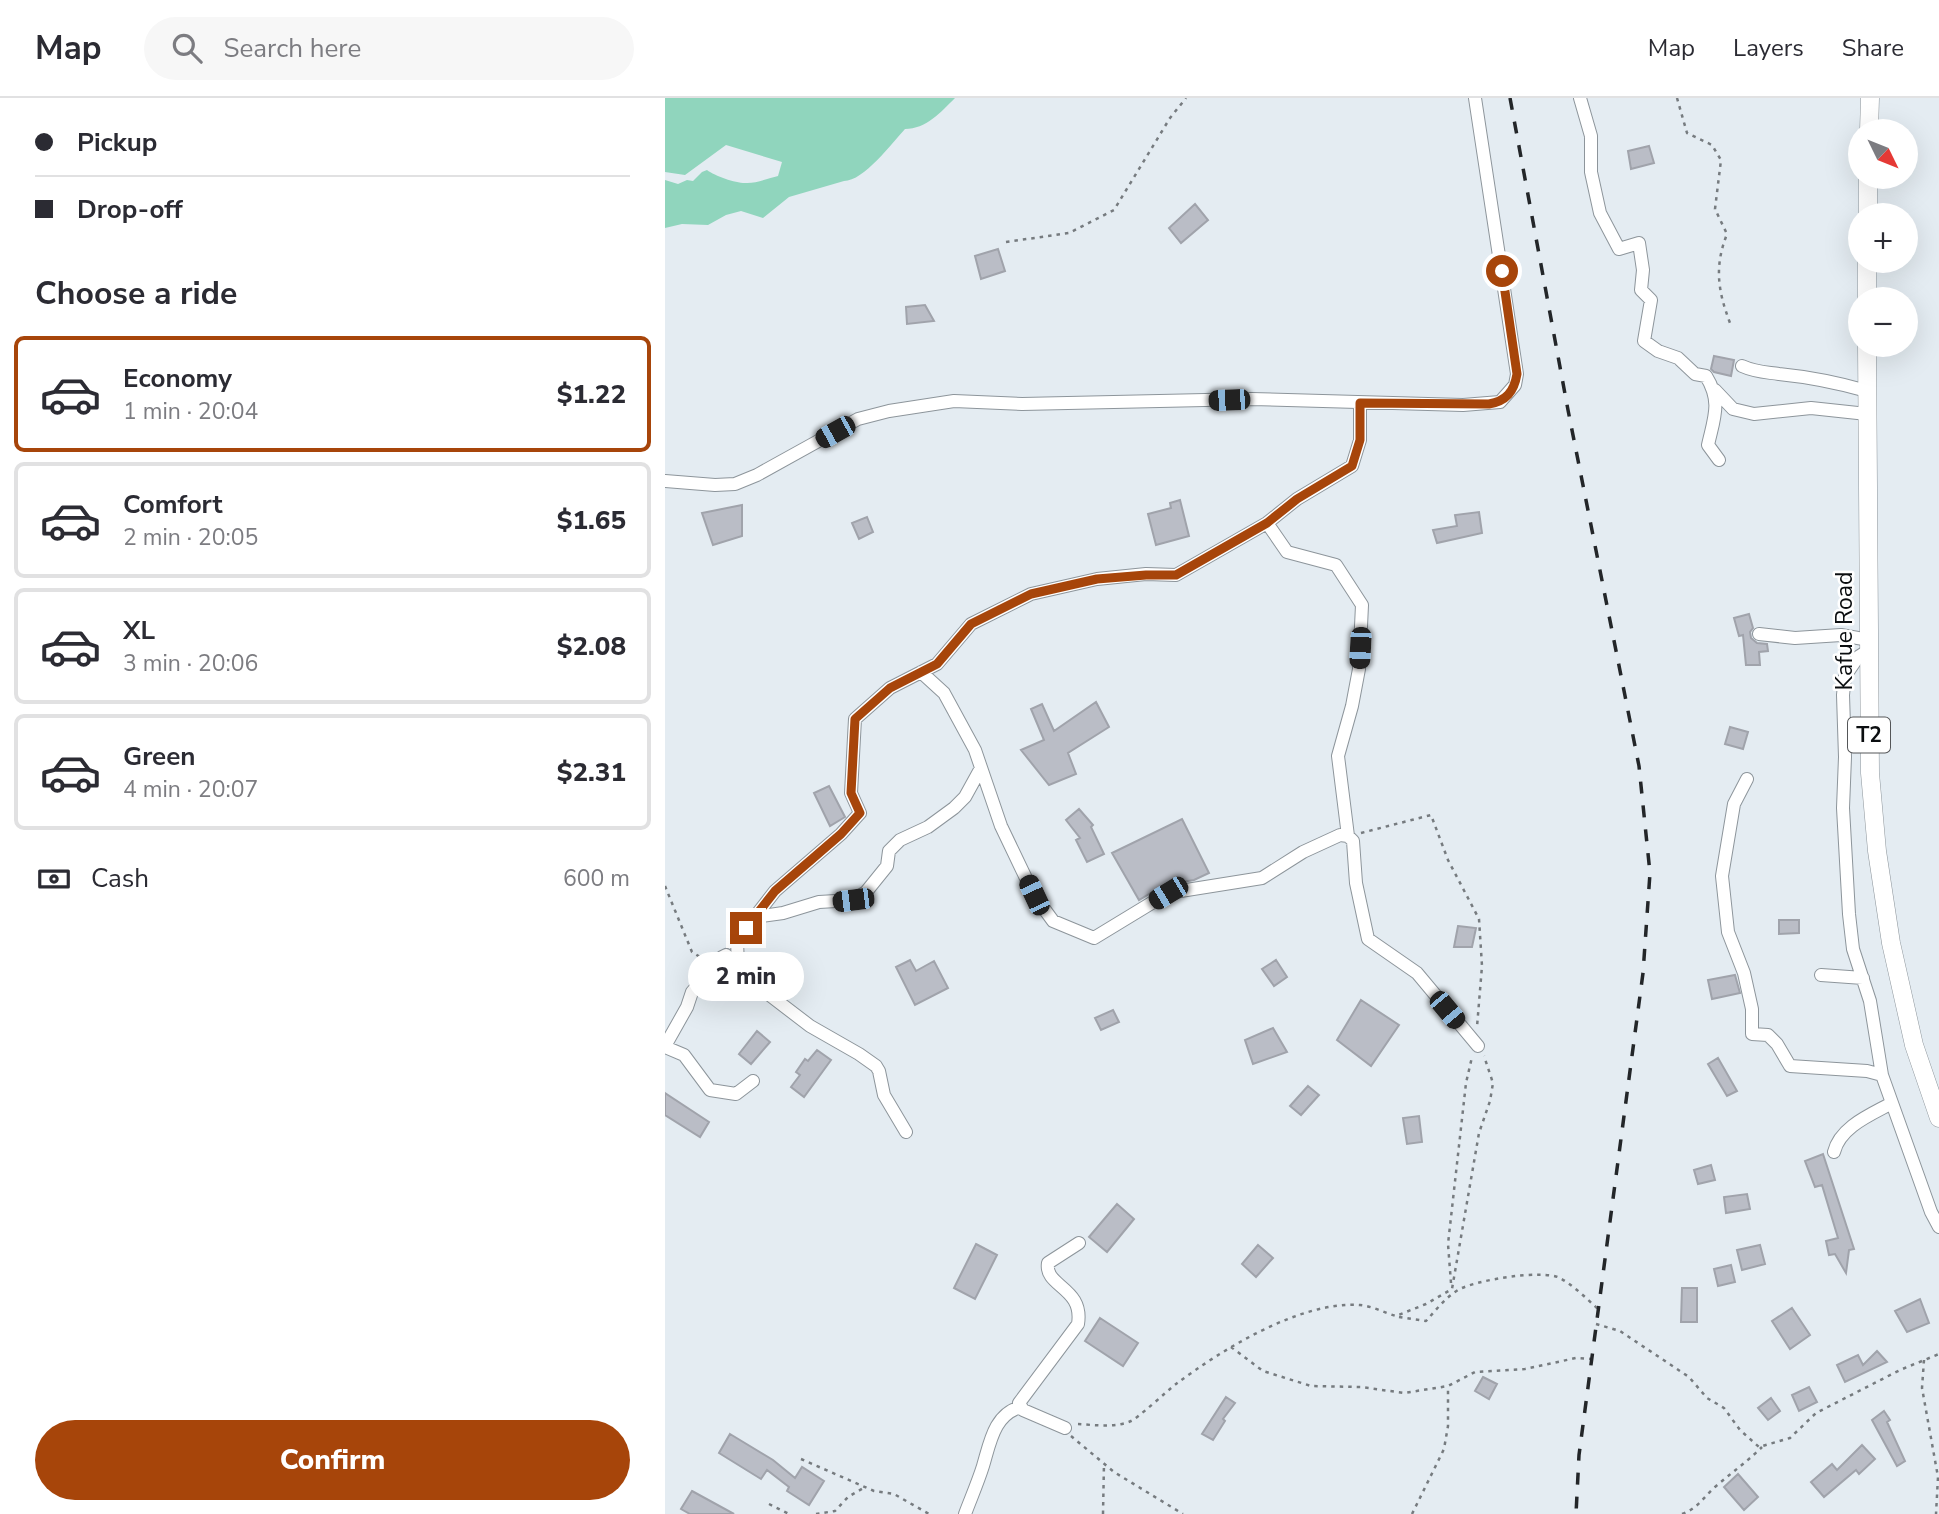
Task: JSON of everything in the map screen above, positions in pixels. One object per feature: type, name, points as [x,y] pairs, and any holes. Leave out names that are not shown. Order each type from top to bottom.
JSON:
[{"type":"highway","points":[[1869,119],[1870,98]]},
{"type":"highway","name":"Kafue Road","points":[[1867,357],[1870,773],[1877,851],[1891,943],[1914,1045],[1939,1118]]},
{"type":"street","points":[[665,481],[735,484],[757,475],[858,419],[889,411],[954,401],[1022,404],[1251,399],[1360,403],[1500,402],[1515,385],[1517,374],[1475,98]]},
{"type":"street","points":[[1580,98],[1591,136],[1591,172],[1600,213],[1619,249],[1639,243],[1643,270],[1641,290],[1651,300],[1644,341],[1658,351],[1678,358],[1695,374],[1706,376],[1733,409],[1753,414],[1811,408],[1867,414]]},
{"type":"street","points":[[1742,366],[1758,373],[1840,383],[1867,391]]},
{"type":"street","points":[[1715,390],[1717,405],[1707,445],[1719,460]]},
{"type":"street","points":[[738,967],[737,940],[775,891],[841,834],[860,813],[851,793],[855,719],[890,688],[937,664],[971,624],[1031,594],[1097,579],[1176,575],[1267,523],[1297,499],[1352,466],[1360,440],[1360,403]]},
{"type":"street","points":[[1267,523],[1287,552],[1336,565],[1362,605],[1359,669],[1338,756],[1347,836]]},
{"type":"street","points":[[1759,634],[1795,638],[1841,635],[1869,645],[1845,676],[1843,695],[1843,808],[1853,949],[1870,1001],[1882,1075],[1931,1212],[1939,1227]]},
{"type":"street","points":[[921,672],[944,693],[975,750],[1001,826],[1034,895],[1053,921],[1094,938],[1168,893],[1262,878],[1303,852],[1341,835],[1347,836],[1353,841],[1356,883],[1368,939],[1417,973],[1478,1046]]},
{"type":"street","points":[[755,917],[783,913],[819,902],[853,900],[866,892],[887,866],[890,851],[900,840],[928,827],[954,808],[965,797],[981,768]]},
{"type":"street","points":[[1747,779],[1734,804],[1722,876],[1728,932],[1744,973],[1752,1009],[1752,1034],[1768,1035],[1777,1044],[1790,1066],[1867,1070],[1882,1075]]},
{"type":"street","points":[[753,1082],[736,1094],[710,1090],[684,1055],[665,1047],[684,1014],[692,992],[726,955],[751,980],[810,1026],[876,1066],[884,1095],[906,1132]]},
{"type":"street","points":[[1821,975],[1863,978]]},
{"type":"street","points":[[1834,1152],[1837,1139],[1865,1118],[1892,1103]]},
{"type":"street","points":[[1021,1407],[1019,1403],[1023,1395],[1078,1324],[1080,1312],[1077,1302],[1049,1275],[1047,1268],[1048,1263],[1079,1243]]},
{"type":"street","points":[[965,1514],[983,1468],[991,1436],[1011,1409],[1021,1407],[1065,1428]]},
{"type":"path","points":[[1006,242],[1069,233],[1114,210],[1170,118],[1186,98]]},
{"type":"path","points":[[1678,98],[1687,133],[1711,145],[1721,160],[1715,209],[1727,234],[1721,249],[1719,293],[1730,323]]},
{"type":"path","points":[[665,886],[692,952],[716,965]]},
{"type":"path","points":[[1396,1316],[1426,1304],[1452,1289],[1479,1133],[1493,1083],[1478,1046]]},
{"type":"path","points":[[1183,1514],[1114,1472],[1069,1435],[1065,1428],[1071,1424],[1104,1425],[1132,1421],[1188,1375],[1231,1347],[1266,1329],[1317,1309],[1361,1305],[1396,1316],[1426,1321],[1445,1300],[1460,1289],[1492,1279],[1524,1275],[1557,1276],[1598,1309]]},
{"type":"path","points":[[1596,1324],[1620,1331],[1689,1377],[1707,1398],[1724,1408],[1740,1430],[1759,1447],[1790,1438],[1816,1413],[1900,1370],[1939,1354]]},
{"type":"path","points":[[1231,1347],[1263,1371],[1311,1386],[1361,1387],[1404,1393],[1448,1386],[1475,1372],[1525,1369],[1576,1358],[1591,1359]]},
{"type":"path","points":[[1924,1360],[1921,1388],[1938,1477],[1936,1514]]},
{"type":"path","points":[[1412,1514],[1444,1449],[1448,1426],[1448,1386]]},
{"type":"path","points":[[1682,1514],[1692,1511],[1716,1486],[1744,1465],[1763,1446]]},
{"type":"path","points":[[801,1459],[865,1487],[894,1494],[929,1514]]},
{"type":"path","points":[[1103,1514],[1104,1463]]},
{"type":"path","points":[[816,1514],[835,1511],[848,1497],[865,1487]]},
{"type":"path","points":[[769,1504],[789,1514]]},
{"type":"shaded area","points":[[665,98],[955,98],[926,123],[905,129],[869,168],[852,179],[789,197],[763,218],[741,211],[726,215],[708,225],[682,224],[665,228],[665,180],[678,184],[687,180],[693,181],[707,170],[741,183],[753,183],[778,176],[782,162],[726,145],[685,175],[665,172]]},
{"type":"building","points":[[1649,146],[1654,163],[1631,169],[1628,151]]},
{"type":"building","points":[[1195,204],[1208,220],[1181,243],[1169,228]]},
{"type":"building","points":[[998,249],[1005,271],[981,279],[975,256]]},
{"type":"building","points":[[925,305],[934,321],[907,324],[906,307]]},
{"type":"building","points":[[1714,356],[1734,360],[1731,376],[1711,369]]},
{"type":"building","points":[[1180,500],[1189,536],[1156,545],[1148,514],[1171,508],[1170,503]]},
{"type":"building","points":[[742,505],[742,536],[713,545],[702,513]]},
{"type":"building","points":[[1479,512],[1482,533],[1437,543],[1433,530],[1457,526],[1455,515]]},
{"type":"building","points":[[867,517],[873,532],[859,539],[852,523]]},
{"type":"building","points":[[1749,614],[1753,628],[1750,632],[1751,638],[1757,643],[1767,644],[1768,651],[1759,652],[1760,665],[1746,665],[1743,635],[1739,636],[1734,618]]},
{"type":"building","points":[[1096,702],[1109,727],[1068,753],[1076,774],[1049,785],[1021,750],[1044,740],[1031,709],[1042,704],[1054,731]]},
{"type":"building","points":[[1730,727],[1748,732],[1743,749],[1725,744]]},
{"type":"building","points":[[829,786],[845,817],[830,826],[814,793]]},
{"type":"building","points":[[1079,809],[1093,825],[1091,827],[1104,854],[1087,862],[1076,840],[1080,838],[1066,820]]},
{"type":"building","points":[[1182,819],[1209,873],[1194,880],[1164,885],[1139,900],[1112,853]]},
{"type":"building","points":[[1779,920],[1799,920],[1799,933],[1779,934]]},
{"type":"building","points":[[1458,926],[1476,928],[1472,947],[1454,947]]},
{"type":"building","points":[[910,960],[916,971],[934,961],[948,988],[915,1005],[896,967]]},
{"type":"building","points":[[1276,960],[1287,977],[1274,986],[1262,969]]},
{"type":"building","points":[[1735,975],[1740,993],[1712,999],[1708,980]]},
{"type":"building","points":[[1361,1000],[1399,1025],[1371,1066],[1337,1040]]},
{"type":"building","points":[[1113,1010],[1119,1022],[1101,1030],[1095,1018]]},
{"type":"building","points":[[1273,1028],[1287,1052],[1253,1064],[1245,1040]]},
{"type":"building","points":[[757,1031],[770,1042],[751,1064],[739,1054]]},
{"type":"building","points":[[817,1050],[831,1060],[804,1097],[791,1087],[800,1075],[796,1072],[805,1059],[808,1061]]},
{"type":"building","points":[[1718,1058],[1737,1091],[1727,1096],[1708,1064]]},
{"type":"building","points":[[1308,1086],[1319,1095],[1301,1115],[1290,1106]]},
{"type":"building","points":[[665,1093],[709,1122],[700,1137],[665,1115]]},
{"type":"building","points":[[1419,1116],[1422,1142],[1407,1144],[1403,1118]]},
{"type":"building","points":[[1823,1154],[1854,1249],[1849,1250],[1846,1273],[1835,1254],[1829,1255],[1826,1241],[1838,1238],[1822,1185],[1815,1187],[1805,1161]]},
{"type":"building","points":[[1711,1165],[1715,1180],[1698,1184],[1694,1170]]},
{"type":"building","points":[[1747,1194],[1750,1209],[1726,1213],[1724,1197]]},
{"type":"building","points":[[1117,1204],[1134,1219],[1107,1252],[1089,1237]]},
{"type":"building","points":[[976,1244],[997,1255],[975,1299],[954,1288]]},
{"type":"building","points":[[1258,1245],[1273,1258],[1256,1277],[1242,1264]]},
{"type":"building","points":[[1760,1245],[1765,1264],[1742,1270],[1737,1250]]},
{"type":"building","points":[[1731,1265],[1735,1282],[1718,1286],[1714,1269]]},
{"type":"building","points":[[1682,1288],[1697,1288],[1697,1322],[1681,1322]]},
{"type":"building","points":[[1920,1299],[1929,1323],[1907,1332],[1895,1311]]},
{"type":"building","points":[[1792,1308],[1810,1335],[1790,1349],[1772,1321]]},
{"type":"building","points":[[1100,1318],[1138,1343],[1123,1366],[1085,1341]]},
{"type":"building","points":[[1877,1351],[1887,1362],[1845,1382],[1837,1365],[1858,1355],[1863,1365]]},
{"type":"building","points":[[1483,1377],[1497,1384],[1489,1399],[1475,1391]]},
{"type":"building","points":[[1809,1387],[1817,1402],[1799,1411],[1792,1395]]},
{"type":"building","points":[[1226,1397],[1235,1403],[1223,1419],[1225,1421],[1213,1440],[1202,1434]]},
{"type":"building","points":[[1771,1398],[1780,1411],[1768,1420],[1758,1408]]},
{"type":"building","points":[[1884,1411],[1905,1461],[1897,1466],[1872,1420]]},
{"type":"building","points":[[730,1434],[773,1460],[795,1478],[802,1467],[824,1481],[809,1505],[787,1491],[789,1487],[767,1470],[761,1479],[719,1453]]},
{"type":"building","points":[[1862,1445],[1875,1459],[1859,1474],[1856,1470],[1824,1497],[1811,1482],[1832,1464],[1837,1470]]},
{"type":"building","points":[[1738,1474],[1758,1497],[1744,1510],[1724,1487]]},
{"type":"building","points":[[692,1491],[734,1514],[690,1514],[681,1509]]},
{"type":"railway","points":[[1510,98],[1568,410],[1639,766],[1650,873],[1643,973],[1579,1455],[1576,1514]]},
{"type":"route","points":[[746,928],[775,891],[841,834],[860,813],[851,793],[855,719],[890,688],[937,664],[971,624],[1031,594],[1097,579],[1176,575],[1267,523],[1297,499],[1352,466],[1360,440],[1360,403],[1489,404],[1500,402],[1509,395],[1517,374],[1502,271]]}]
